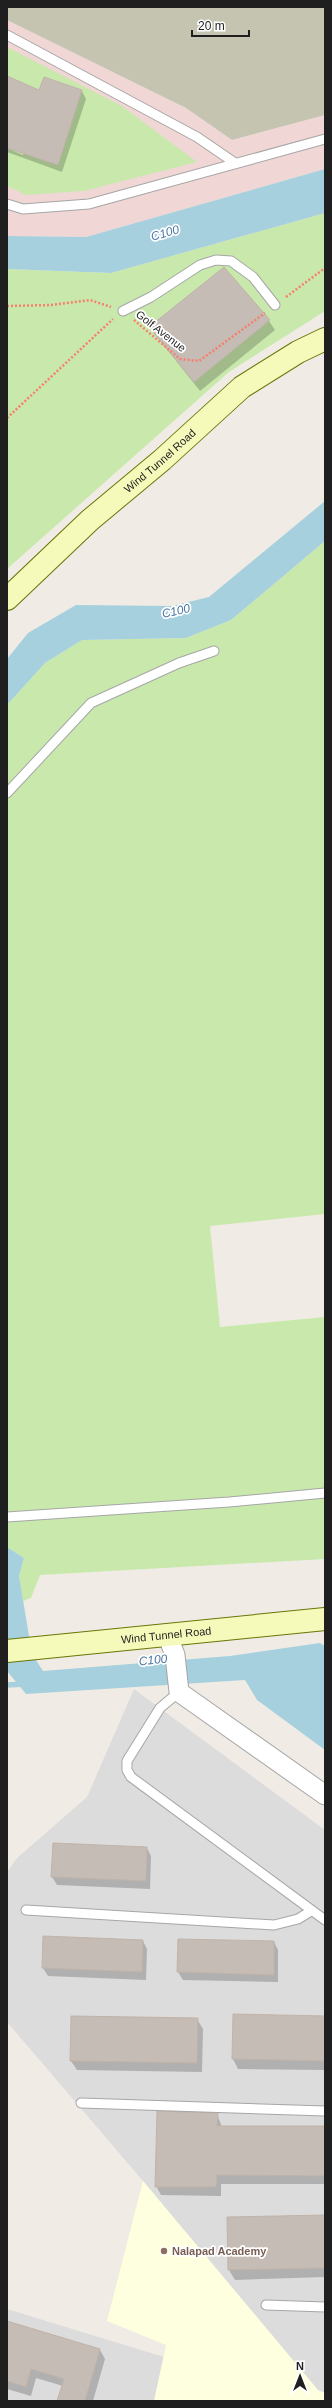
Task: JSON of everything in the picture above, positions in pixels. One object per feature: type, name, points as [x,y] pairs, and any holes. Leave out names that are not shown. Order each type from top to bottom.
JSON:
[{"type":"street","name":"Wind Tunnel Road","points":[[7,599],[37,568],[90,520],[242,387],[298,352],[325,339]]},
{"type":"street","name":"Wind Tunnel Road","points":[[7,1651],[325,1619]]},
{"type":"street","points":[[168,1634],[175,1655],[179,1689],[325,1795]]},
{"type":"lane","points":[[7,35],[197,137],[235,163]]},
{"type":"lane","points":[[7,204],[23,209],[89,204],[325,139]]},
{"type":"lane","points":[[123,311],[151,297],[200,265],[216,260],[231,260],[253,277],[275,305]]},
{"type":"lane","points":[[7,793],[91,703],[179,663],[214,651]]},
{"type":"lane","points":[[7,1517],[229,1502],[325,1493]]},
{"type":"lane","points":[[179,1689],[160,1708],[127,1761],[127,1770],[131,1777],[325,1920]]},
{"type":"lane","points":[[26,1910],[274,1925],[298,1919],[311,1911]]},
{"type":"lane","points":[[81,2103],[325,2111]]},
{"type":"lane","points":[[266,2305],[325,2307]]},
{"type":"path","name":"Golf Avenue","points":[[7,306],[51,305],[90,300],[123,311],[180,359],[199,361],[325,268]]},
{"type":"path","points":[[7,418],[123,311]]},
{"type":"shaded area","points":[[7,7],[325,7],[325,115],[232,140],[186,108],[7,20]]},
{"type":"shaded area","points":[[7,20],[186,108],[232,140],[325,115],[325,169],[86,237],[7,236]]},
{"type":"shaded area","points":[[134,1689],[325,1830],[325,2393],[318,2391],[143,2181],[7,2022],[7,1872],[17,1858],[87,1797]]},
{"type":"shaded area","name":"Nalapad Academy","points":[[143,2181],[318,2390],[325,2393],[325,2401],[154,2401],[166,2345],[107,2321]]},
{"type":"shaded area","points":[[7,2309],[164,2357],[154,2401],[7,2401]]},
{"type":"green space","points":[[7,47],[122,106],[197,162],[84,191],[26,195],[7,186]]},
{"type":"green space","points":[[325,213],[325,311],[229,372],[7,569],[7,269],[111,273]]},
{"type":"green space","points":[[325,541],[325,1214],[210,1226],[220,1327],[325,1317],[325,1559],[40,1575],[31,1598],[23,1601],[19,1576],[24,1558],[7,1547],[7,705],[45,663],[82,640],[186,638],[231,620]]},
{"type":"water","name":"C100","points":[[325,169],[325,213],[111,273],[7,269],[7,236],[86,237]]},
{"type":"water","name":"C100","points":[[325,501],[325,541],[231,620],[186,638],[82,640],[45,663],[7,705],[7,659],[28,633],[76,605],[172,606],[209,597]]},
{"type":"water","points":[[7,1547],[24,1558],[19,1576],[32,1654],[43,1671],[230,1656],[320,1643],[325,1646],[325,1750],[257,1700],[245,1680],[26,1694],[7,1671]]},
{"type":"building","points":[[7,76],[39,90],[44,77],[82,90],[58,165],[7,148]]},
{"type":"building","points":[[224,267],[270,320],[194,382],[149,327]]},
{"type":"building","points":[[53,1843],[147,1847],[146,1881],[51,1877]]},
{"type":"building","points":[[43,1936],[143,1940],[142,1972],[42,1968]]},
{"type":"building","points":[[178,1939],[274,1941],[274,1975],[177,1972]]},
{"type":"building","points":[[233,2014],[325,2016],[325,2061],[232,2059]]},
{"type":"building","points":[[71,2016],[198,2018],[197,2063],[70,2061]]},
{"type":"building","points":[[157,2111],[218,2113],[217,2126],[325,2126],[325,2176],[217,2175],[216,2187],[155,2187]]},
{"type":"building","points":[[325,2215],[325,2268],[228,2270],[227,2217]]},
{"type":"building","points":[[7,2321],[100,2349],[85,2401],[57,2401],[64,2379],[31,2369],[26,2387],[7,2381]]},
{"type":"waterway","points":[[7,1685],[25,1684]]},
{"type":"place","name":"Nalapad Academy","points":[[164,2251]]}]
